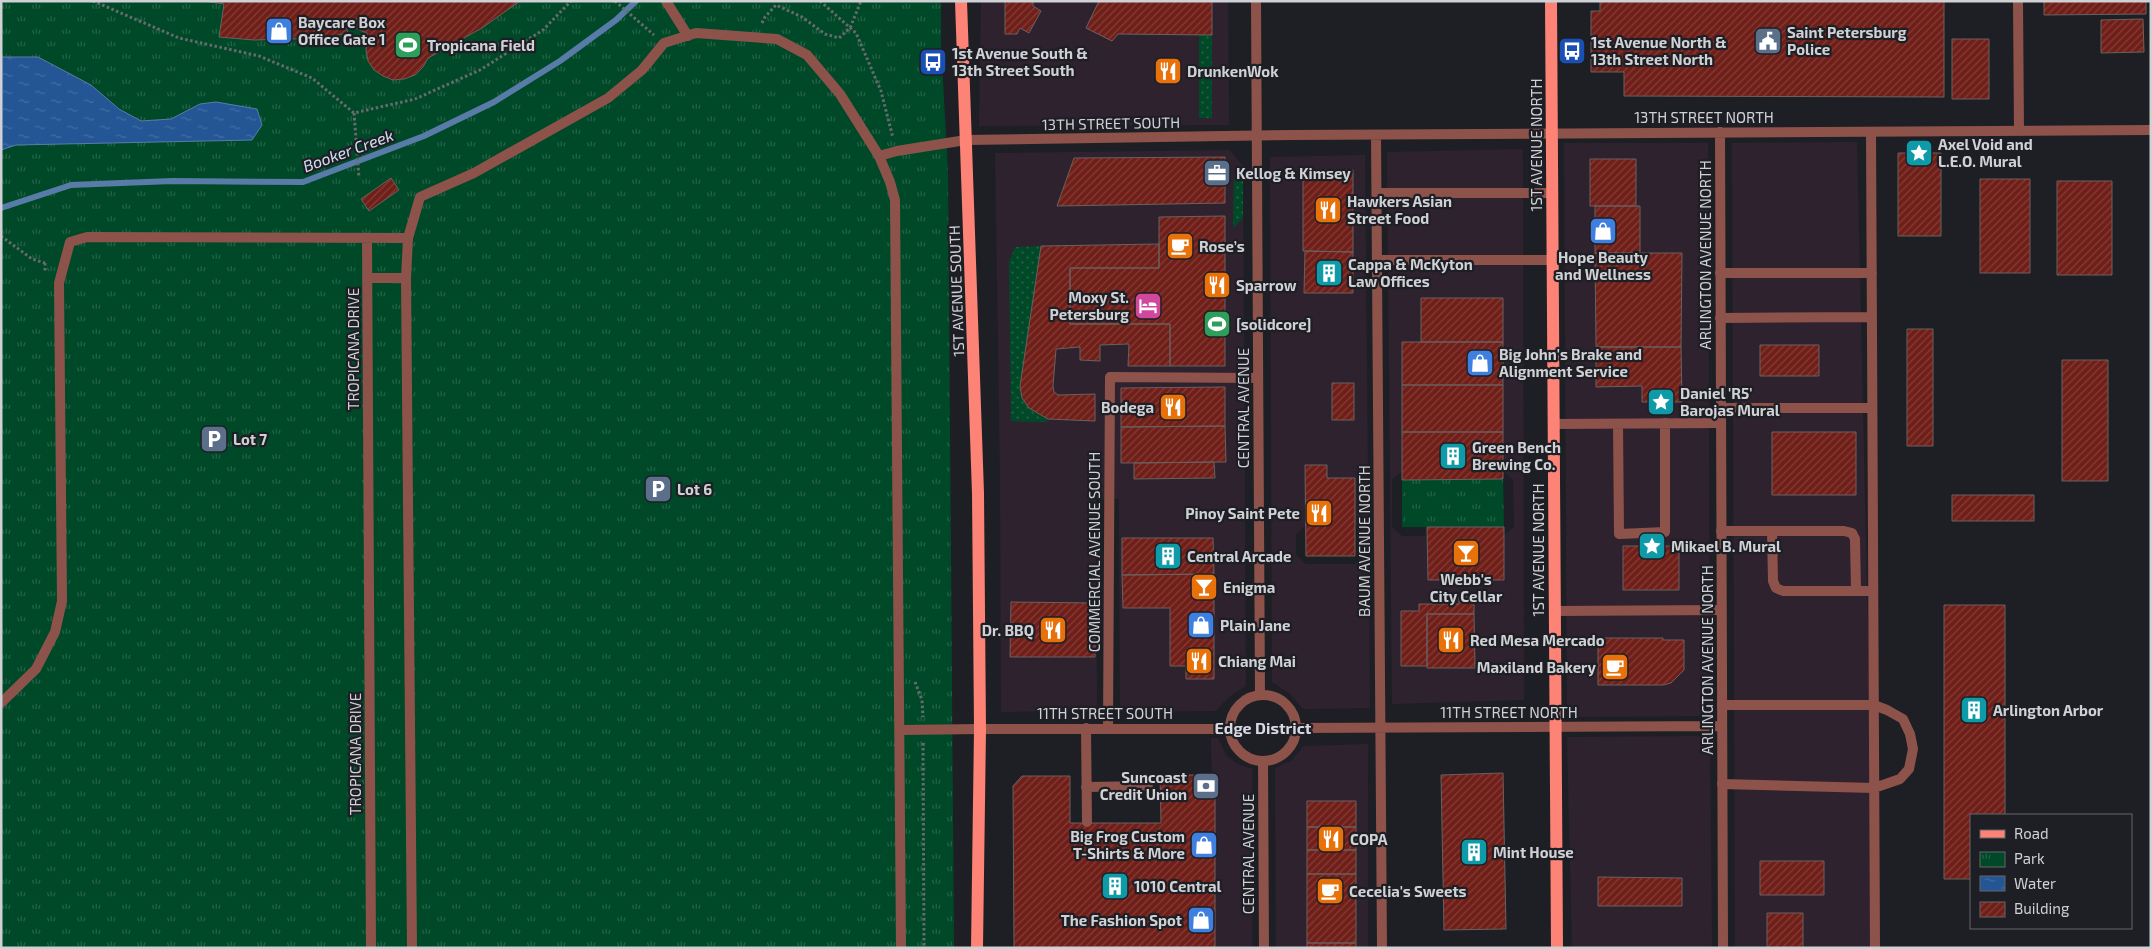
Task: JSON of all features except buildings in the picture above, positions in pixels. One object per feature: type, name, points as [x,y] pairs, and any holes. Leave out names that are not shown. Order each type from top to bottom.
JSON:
[{"type":"main road","name":"1ST AVENUE SOUTH","points":[[961,1],[976,409],[979,579],[980,729],[977,948]]},
{"type":"main road","name":"1ST AVENUE NORTH","points":[[1551,1],[1556,948]]},
{"type":"street","name":"CENTRAL AVENUE","points":[[1256,1],[1260,695]]},
{"type":"street","points":[[2018,1],[2019,131]]},
{"type":"street","points":[[667,4],[688,36]]},
{"type":"street","points":[[412,948],[406,278],[408,238],[420,197],[474,173],[608,98],[642,70],[664,43],[696,33],[777,39],[807,55],[840,94],[879,156],[895,200],[900,948]]},
{"type":"street","name":"13TH STREET NORTH","points":[[1257,135],[2151,130]]},
{"type":"street","name":"ARLINGTON AVENUE NORTH","points":[[1720,132],[1723,948]]},
{"type":"street","points":[[1871,132],[1876,948]]},
{"type":"street","name":"13TH STREET SOUTH","points":[[879,156],[966,140],[1257,135]]},
{"type":"street","name":"BAUM AVENUE NORTH","points":[[1376,135],[1378,193],[1382,948]]},
{"type":"street","points":[[1378,193],[1552,193]]},
{"type":"street","points":[[1,703],[36,669],[55,632],[62,599],[59,282],[70,242],[87,237],[408,238]]},
{"type":"street","points":[[367,238],[367,278]]},
{"type":"street","points":[[1378,260],[1553,260]]},
{"type":"street","points":[[1720,273],[1872,273]]},
{"type":"street","name":"TROPICANA DRIVE","points":[[371,948],[367,278],[406,278]]},
{"type":"street","points":[[1720,318],[1872,317]]},
{"type":"street","name":"COMMERCIAL AVENUE SOUTH","points":[[1108,728],[1110,377],[1258,378]]},
{"type":"street","points":[[1721,408],[1872,408]]},
{"type":"street","points":[[1618,424],[1618,534],[1665,532],[1665,423]]},
{"type":"street","points":[[1554,424],[1721,423]]},
{"type":"street","points":[[1721,531],[1844,531],[1852,534],[1855,539],[1856,591]]},
{"type":"street","points":[[1772,531],[1773,581],[1776,588],[1783,591],[1873,591]]},
{"type":"street","points":[[1554,611],[1721,610]]},
{"type":"street","points":[[1260,695],[1271,696],[1289,708],[1296,728],[1294,739],[1283,754],[1275,759],[1264,761],[1245,756],[1237,749],[1230,729],[1231,719],[1242,703],[1260,695]]},
{"type":"street","points":[[1722,705],[1874,705],[1887,710],[1903,720],[1910,734],[1912,749],[1908,769],[1900,779],[1874,788],[1722,784]]},
{"type":"street","name":"11TH STREET NORTH","points":[[1296,728],[1722,726]]},
{"type":"street","points":[[1086,728],[1087,822]]},
{"type":"street","name":"11TH STREET SOUTH","points":[[900,730],[1230,729]]},
{"type":"street","name":"CENTRAL AVENUE","points":[[1264,761],[1264,948]]},
{"type":"street","points":[[1086,787],[1148,786]]},
{"type":"path","points":[[94,1],[179,38],[260,56],[312,78],[354,113],[359,178]]},
{"type":"path","points":[[354,113],[415,99],[480,70],[543,30],[571,1]]},
{"type":"path","points":[[614,1],[642,25]]},
{"type":"path","points":[[820,1],[856,32]]},
{"type":"path","points":[[757,37],[765,17],[776,5],[802,17],[825,34],[839,38],[850,28],[861,1]]},
{"type":"path","points":[[1,236],[32,259],[63,267]]},
{"type":"path","points":[[45,263],[45,281]]},
{"type":"shaded area","points":[[981,1],[1228,1],[1229,125],[979,126]]},
{"type":"shaded area","points":[[1857,142],[1875,948],[1735,948],[1732,143]]},
{"type":"shaded area","points":[[1564,143],[1708,143],[1710,716],[1567,717]]},
{"type":"shaded area","points":[[1523,149],[1524,700],[1392,704],[1387,152]],"holes":[[[1402,471],[1503,471],[1513,480],[1514,527],[1504,535],[1402,536],[1392,527],[1392,480]]]},
{"type":"shaded area","points":[[1230,150],[1243,166],[1246,686],[1229,697],[1215,711],[1120,712],[1119,499],[1096,499],[1097,710],[1001,712],[1000,476],[995,153]]},
{"type":"shaded area","points":[[1365,155],[1370,708],[1303,709],[1290,694],[1272,682],[1270,157]],"holes":[[[1306,525],[1355,525],[1365,534],[1365,556],[1355,564],[1306,564],[1296,555],[1296,534]]]},
{"type":"shaded area","points":[[1710,736],[1712,948],[1572,948],[1567,737]]},
{"type":"shaded area","points":[[1211,738],[1218,738],[1226,755],[1237,764],[1252,769],[1252,948],[1215,948]]},
{"type":"shaded area","points":[[1368,744],[1368,948],[1276,948],[1275,768],[1291,761],[1304,746]]},
{"type":"green space","points":[[1,1],[941,1],[941,45],[948,172],[954,948],[1,948]]},
{"type":"green space","points":[[1199,35],[1212,35],[1212,118],[1199,118]]},
{"type":"green space","points":[[1234,179],[1243,179],[1243,218],[1233,228]]},
{"type":"green space","points":[[1041,246],[1021,385],[1028,407],[1048,419],[1047,422],[1011,421],[1009,262],[1015,247]]},
{"type":"green space","points":[[1503,479],[1504,527],[1402,527],[1402,480]]},
{"type":"water","points":[[1,57],[38,57],[91,85],[119,109],[141,121],[171,119],[200,104],[216,102],[257,109],[262,125],[252,140],[16,145],[1,150]]},
{"type":"waterway","name":"Booker Creek","points":[[1,208],[71,185],[172,181],[303,182],[424,136],[494,102],[560,61],[616,20],[636,1]]},
{"type":"place","name":"Baycare Box Office Gate 1","points":[[279,31]]},
{"type":"place","name":"Saint Petersburg Police","points":[[1768,41]]},
{"type":"place","name":"Tropicana Field","points":[[408,45]]},
{"type":"place","name":"1st Avenue North & 13th Street North","points":[[1572,51]]},
{"type":"place","name":"1st Avenue South & 13th Street South","points":[[933,62]]},
{"type":"place","name":"DrunkenWok","points":[[1168,71]]},
{"type":"place","name":"Axel Void and L.E.O. Mural","points":[[1919,153]]},
{"type":"place","name":"Kellog & Kimsey","points":[[1217,173]]},
{"type":"place","name":"Hawkers Asian Street Food","points":[[1328,210]]},
{"type":"place","name":"Hope Beauty and Wellness","points":[[1603,231]]},
{"type":"place","name":"Rose’s","points":[[1180,246]]},
{"type":"place","name":"Cappa & McKyton Law Offices","points":[[1329,273]]},
{"type":"place","name":"Sparrow","points":[[1217,285]]},
{"type":"place","name":"Moxy St. Petersburg","points":[[1148,306]]},
{"type":"place","name":"[solidcore]","points":[[1217,324]]},
{"type":"place","name":"Big John's Brake and Alignment Service","points":[[1480,363]]},
{"type":"place","name":"Daniel 'R5' Barojas Mural","points":[[1661,402]]},
{"type":"place","name":"Bodega","points":[[1173,407]]},
{"type":"place","name":"Lot 7","points":[[214,439]]},
{"type":"place","name":"Green Bench Brewing Co.","points":[[1453,456]]},
{"type":"place","name":"Lot 6","points":[[658,489]]},
{"type":"place","name":"Pinoy Saint Pete","points":[[1319,513]]},
{"type":"place","name":"Mikael B. Mural","points":[[1652,546]]},
{"type":"place","name":"Webb's City Cellar","points":[[1466,553]]},
{"type":"place","name":"Central Arcade","points":[[1168,556]]},
{"type":"place","name":"Enigma","points":[[1204,587]]},
{"type":"place","name":"Plain Jane","points":[[1201,625]]},
{"type":"place","name":"Dr. BBQ","points":[[1053,630]]},
{"type":"place","name":"Red Mesa Mercado","points":[[1451,640]]},
{"type":"place","name":"Chiang Mai","points":[[1199,661]]},
{"type":"place","name":"Maxiland Bakery","points":[[1615,667]]},
{"type":"place","name":"Arlington Arbor","points":[[1974,710]]},
{"type":"place","name":"Suncoast Credit Union","points":[[1206,786]]},
{"type":"place","name":"COPA","points":[[1331,839]]},
{"type":"place","name":"Big Frog Custom T-Shirts & More","points":[[1204,845]]},
{"type":"place","name":"Mint House","points":[[1474,852]]},
{"type":"place","name":"1010 Central","points":[[1115,886]]},
{"type":"place","name":"Cecelia's Sweets","points":[[1330,891]]},
{"type":"place","name":"The Fashion Spot","points":[[1201,920]]},
{"type":"district","name":"Edge District","points":[[1263,727]]}]
